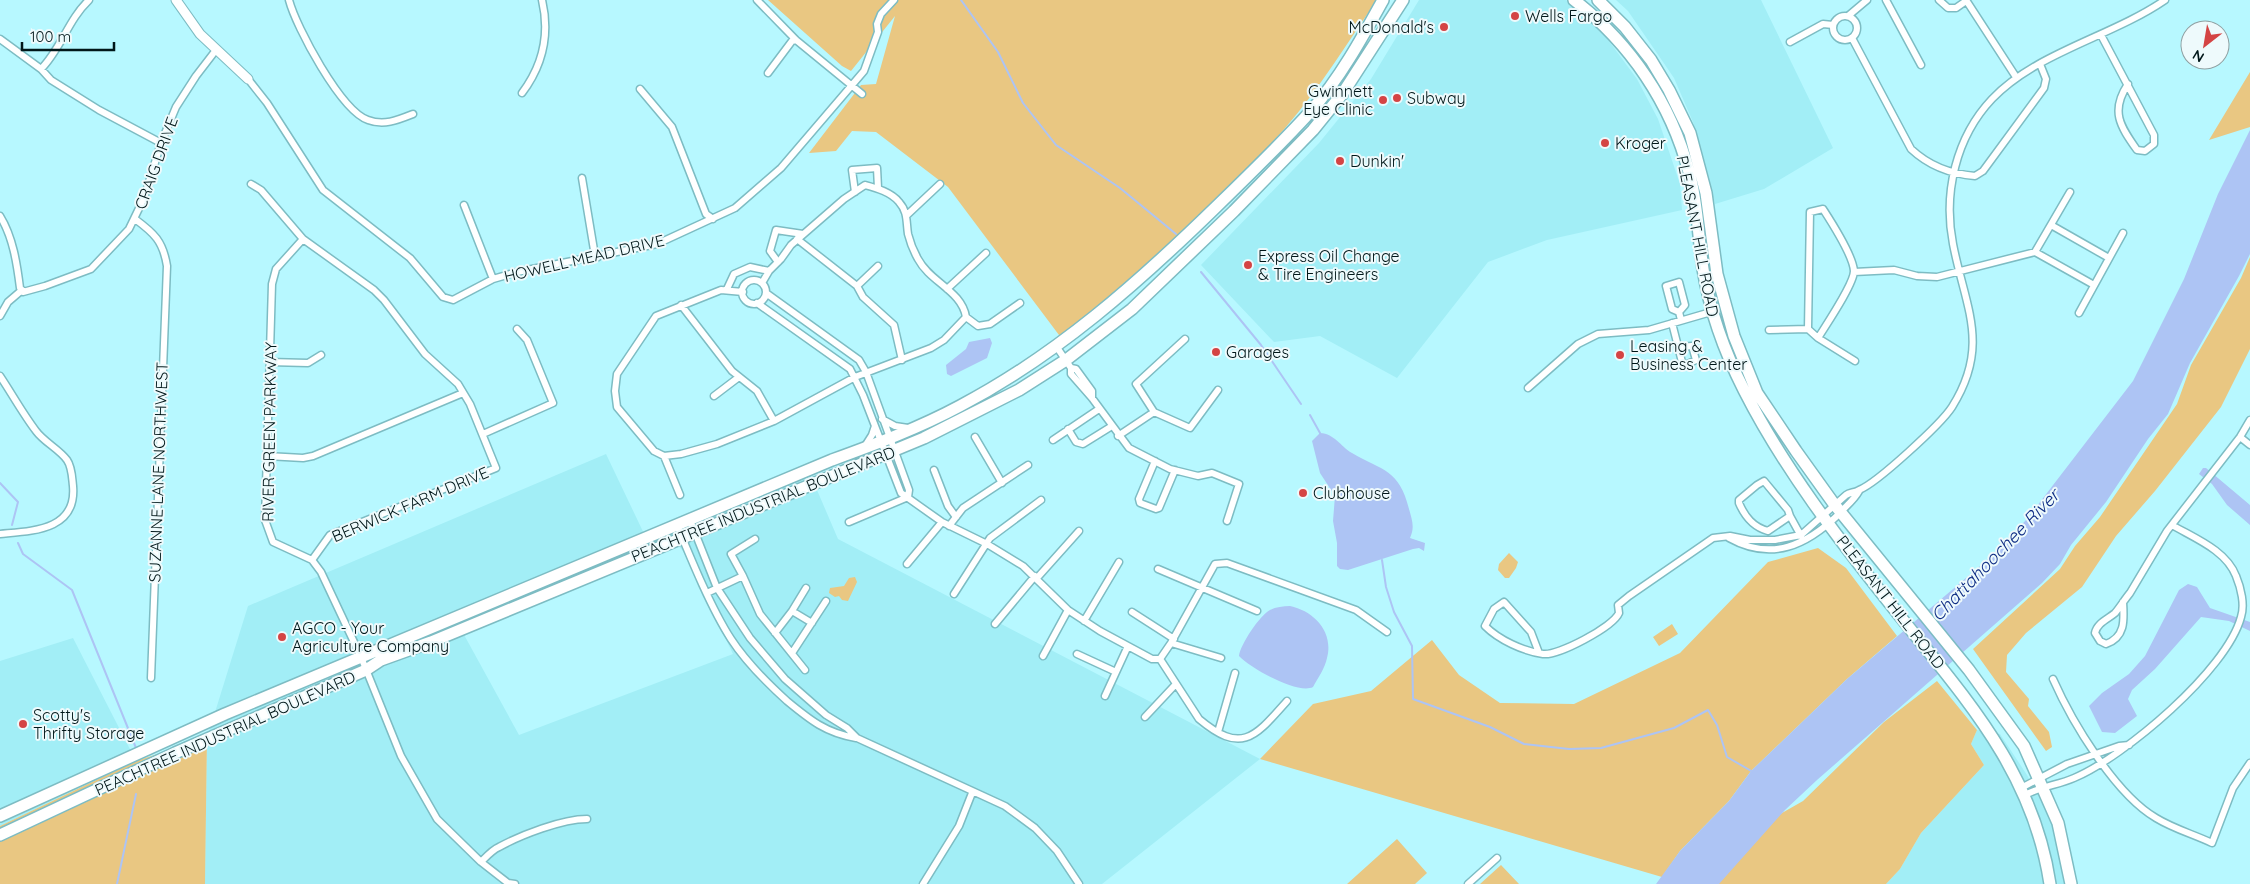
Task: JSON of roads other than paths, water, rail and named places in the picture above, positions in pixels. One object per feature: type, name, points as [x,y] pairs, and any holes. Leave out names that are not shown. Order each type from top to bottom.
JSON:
[{"type":"highway","name":"PEACHTREE INDUSTRIAL BOULEVARD","points":[[0,816],[225,714],[677,525],[862,449],[888,446],[914,428],[961,406],[1056,346],[1095,318],[1152,269],[1312,110],[1355,49],[1383,0]]},
{"type":"highway","name":"PEACHTREE INDUSTRIAL BOULEVARD","points":[[0,835],[175,753],[366,670],[381,660],[432,642],[696,533],[888,446],[954,424],[1068,364],[1132,309],[1231,214],[1300,143],[1343,93],[1403,0]]},
{"type":"highway","name":"PLEASANT HILL ROAD","points":[[1574,0],[1620,40],[1639,64],[1659,96],[1674,128],[1690,173],[1711,312],[1725,350],[1744,390],[1785,461],[1826,519],[1896,612],[1950,676],[1995,739],[2023,792],[2046,856],[2050,884]]},
{"type":"highway","name":"PLEASANT HILL ROAD","points":[[1598,0],[1625,26],[1651,60],[1669,90],[1690,134],[1706,193],[1717,274],[1734,336],[1757,393],[1796,452],[1838,508],[1969,670],[2024,746],[2058,823],[2071,884]]},
{"type":"highway","points":[[1711,312],[1723,327],[1747,386],[1757,393]]},
{"type":"street","points":[[41,69],[49,61],[76,16],[89,0]]},
{"type":"street","points":[[176,0],[200,34],[248,80]]},
{"type":"street","points":[[289,0],[301,32],[340,96],[351,109],[368,120],[380,123],[396,121],[413,114]]},
{"type":"street","points":[[522,93],[535,74],[543,52],[545,14],[542,0]]},
{"type":"street","points":[[757,0],[796,40],[862,94]]},
{"type":"street","name":"HOWELL MEAD DRIVE","points":[[248,80],[267,103],[301,159],[323,190],[410,258],[443,298],[453,300],[493,279],[517,272],[657,244],[735,208],[781,168],[864,71],[878,32],[877,24],[881,14],[894,0]]},
{"type":"street","points":[[1852,38],[1840,39],[1834,33],[1833,25],[1838,18],[1848,16],[1867,0]]},
{"type":"street","points":[[1886,0],[1921,65]]},
{"type":"street","points":[[1939,0],[1948,8],[1956,8],[1966,0],[2016,77]]},
{"type":"street","points":[[1725,536],[1744,546],[1770,550],[1805,542],[1838,508],[1855,498],[1859,491],[1893,464],[1940,422],[1951,409],[1965,381],[1971,363],[1973,342],[1969,304],[1952,242],[1949,210],[1950,188],[1958,155],[1974,123],[1991,100],[2016,77],[2101,35],[2165,0]]},
{"type":"street","points":[[1848,16],[1856,24],[1856,32],[1852,38]]},
{"type":"street","points":[[1790,42],[1823,24],[1833,25]]},
{"type":"street","points":[[2101,35],[2128,84],[2154,135],[2154,144],[2144,151],[2137,150],[2126,134],[2118,113],[2117,106],[2121,94],[2128,84]]},
{"type":"street","points":[[1852,38],[1911,149],[1924,160],[1954,172],[1974,176],[1983,171],[2044,88],[2046,79],[2040,64]]},
{"type":"street","points":[[0,39],[41,69],[51,80],[99,110],[160,143]]},
{"type":"street","points":[[768,73],[792,41],[796,40]]},
{"type":"street","name":"CRAIG DRIVE","points":[[22,290],[23,292],[45,286],[92,269],[129,229],[144,198],[160,143],[176,107],[216,50]]},
{"type":"street","points":[[640,89],[672,126],[706,214],[712,219]]},
{"type":"street","points":[[855,192],[852,170],[877,168],[878,188]]},
{"type":"street","points":[[582,178],[594,250],[598,257]]},
{"type":"street","name":"BERWICK FARM DRIVE","points":[[251,184],[261,190],[303,239],[374,290],[384,300],[425,354],[458,384],[470,404],[496,468],[484,471],[330,535],[312,560]]},
{"type":"street","points":[[908,215],[940,184]]},
{"type":"street","points":[[664,456],[680,454],[717,444],[774,422],[855,377],[931,348],[944,340],[966,317],[965,306],[928,272],[918,260],[908,235],[908,215],[899,201],[878,188],[865,185],[800,236],[769,271],[762,283]]},
{"type":"street","points":[[2035,252],[2070,192]]},
{"type":"street","points":[[464,205],[493,279]]},
{"type":"street","points":[[1808,329],[1810,212],[1823,209],[1847,252],[1854,272],[1850,284],[1818,338]]},
{"type":"street","points":[[0,216],[5,224],[14,253],[22,290],[8,302],[0,316]]},
{"type":"street","name":"SUZANNE LANE NORTHWEST","points":[[135,219],[154,233],[164,251],[166,266],[151,678]]},
{"type":"street","points":[[2051,225],[2109,258]]},
{"type":"street","points":[[778,262],[770,251],[776,230],[800,236],[857,286],[863,297],[894,325],[902,360]]},
{"type":"street","points":[[2079,313],[2123,233]]},
{"type":"street","name":"RIVER GREEN PARKWAY","points":[[303,239],[276,269],[272,284],[265,520],[267,530],[273,542],[312,560]]},
{"type":"street","points":[[1854,272],[1894,270],[1928,277],[1960,272],[2035,252],[2094,285]]},
{"type":"street","points":[[947,288],[986,253]]},
{"type":"street","points":[[857,286],[878,266]]},
{"type":"street","points":[[727,289],[734,274],[750,267],[769,271]]},
{"type":"street","points":[[743,292],[748,282],[756,280],[762,283],[766,292],[856,357],[866,372],[882,419],[901,493],[942,522],[987,544],[1023,566],[1068,610],[1084,621],[1128,646],[1152,658],[1160,659]]},
{"type":"street","points":[[680,495],[664,456],[654,450],[617,408],[615,391],[618,374],[656,316],[721,290],[727,289],[743,292]]},
{"type":"street","points":[[743,292],[748,302],[757,303],[843,362],[855,377],[875,425],[888,446]]},
{"type":"street","points":[[757,303],[762,300],[766,292]]},
{"type":"street","points":[[966,317],[978,326],[990,324],[1020,303]]},
{"type":"street","points":[[681,305],[732,370],[757,391],[774,422]]},
{"type":"street","points":[[1679,312],[1681,320]]},
{"type":"street","points":[[1528,388],[1578,344],[1598,334],[1649,330],[1711,312]]},
{"type":"street","points":[[800,332],[808,321]]},
{"type":"street","points":[[1672,323],[1678,347],[1683,366],[1696,360],[1692,346],[1678,347]]},
{"type":"street","points":[[483,434],[553,403],[527,340],[517,329]]},
{"type":"street","points":[[1769,330],[1808,329],[1818,338],[1855,361]]},
{"type":"street","points":[[1185,339],[1136,384],[1154,412],[1190,428],[1218,390]]},
{"type":"street","points":[[1056,346],[1068,364],[1076,369],[1092,391],[1092,398],[1099,409],[1129,448],[1175,470],[1198,476],[1212,474],[1239,484],[1227,521]]},
{"type":"street","points":[[269,362],[308,363],[321,355]]},
{"type":"street","points":[[0,376],[37,433],[67,460],[72,471],[73,491],[68,509],[55,524],[42,530],[0,534]]},
{"type":"street","points":[[714,396],[739,377]]},
{"type":"street","points":[[268,456],[303,458],[313,456],[463,394]]},
{"type":"street","points":[[1053,440],[1099,409]]},
{"type":"street","points":[[1118,436],[1154,412]]},
{"type":"street","points":[[882,419],[902,428],[914,428]]},
{"type":"street","points":[[2123,602],[2124,623],[2119,636],[2106,644],[2100,641],[2095,633],[2096,628],[2116,612],[2172,525],[2203,482],[2240,437],[2250,420]]},
{"type":"street","points":[[862,449],[872,435],[875,425]]},
{"type":"street","points":[[1068,429],[1076,442],[1083,444],[1112,426]]},
{"type":"street","points":[[975,437],[1002,483]]},
{"type":"street","points":[[2240,437],[2250,445]]},
{"type":"street","points":[[1155,461],[1139,499],[1140,502],[1156,509],[1159,508],[1175,470]]},
{"type":"street","points":[[949,526],[963,508],[1028,465]]},
{"type":"street","points":[[934,470],[948,506],[956,517]]},
{"type":"street","points":[[1790,516],[1768,531],[1761,529],[1750,522],[1740,507],[1739,500],[1757,485],[1766,482],[1788,510],[1805,542]]},
{"type":"street","points":[[849,522],[908,497]]},
{"type":"street","points":[[954,594],[990,538],[1041,500]]},
{"type":"street","points":[[1539,653],[1531,632],[1504,602],[1494,609],[1485,626],[1493,634],[1524,649],[1546,655],[1588,638],[1617,618],[1619,613],[1618,605],[1713,538],[1725,536],[1750,540],[1775,540],[1800,535],[1826,519]]},
{"type":"street","points":[[690,520],[717,588],[746,633],[785,678],[826,715],[847,728],[857,738]]},
{"type":"street","points":[[907,564],[942,522]]},
{"type":"street","points":[[677,525],[707,593],[730,637],[769,685],[809,720],[836,734],[857,738],[972,793],[1005,806],[1035,828],[1057,851],[1079,884]]},
{"type":"street","points":[[2041,783],[2075,778],[2129,746],[2148,731],[2206,673],[2235,630],[2242,616],[2243,602],[2236,576],[2231,566],[2215,551],[2172,525]]},
{"type":"street","points":[[994,624],[1080,531]]},
{"type":"street","points":[[755,539],[731,554],[760,614],[805,670]]},
{"type":"street","points":[[312,560],[320,572],[361,657],[401,756],[437,819],[481,862],[510,884]]},
{"type":"street","points":[[1084,621],[1119,562]]},
{"type":"street","points":[[1160,659],[1173,641],[1215,564],[1228,563],[1356,610],[1387,632]]},
{"type":"street","points":[[1158,569],[1202,586],[1257,611]]},
{"type":"street","points":[[707,593],[743,576]]},
{"type":"street","points":[[775,633],[792,611],[806,588]]},
{"type":"street","points":[[792,653],[826,601]]},
{"type":"street","points":[[1044,656],[1068,610]]},
{"type":"street","points":[[792,611],[812,623]]},
{"type":"street","points":[[1132,612],[1173,641],[1221,658]]},
{"type":"street","points":[[1105,696],[1128,646]]},
{"type":"street","points":[[1077,654],[1116,672]]},
{"type":"street","points":[[1160,659],[1175,685],[1185,696],[1199,719],[1218,732],[1234,739],[1244,739],[1262,730],[1287,701]]},
{"type":"street","points":[[1218,732],[1235,673]]},
{"type":"street","points":[[2053,679],[2117,784],[2142,809],[2174,828],[2212,843],[2234,788],[2250,764]]},
{"type":"street","points":[[1145,717],[1175,685]]},
{"type":"street","points":[[2023,792],[2041,783],[2060,768],[2119,746],[2129,746]]},
{"type":"street","points":[[924,884],[958,826],[972,793]]},
{"type":"street","points":[[481,862],[497,848],[555,824],[574,819],[587,819]]},
{"type":"street","points":[[1468,884],[1497,858]]},
{"type":"water","name":"Chattahoochee River","points":[[2250,130],[2250,254],[2190,363],[2168,414],[2148,439],[2106,502],[2071,545],[2060,564],[2042,583],[1785,810],[1719,884],[1656,884],[1680,851],[1729,801],[1751,771],[1847,679],[1986,561],[2027,519],[2133,381],[2184,279],[2218,194]]},
{"type":"water","points":[[990,338],[992,343],[987,358],[951,376],[947,374],[946,365],[966,349],[969,342]]},
{"type":"water","points":[[1320,433],[1334,438],[1352,453],[1381,468],[1395,478],[1405,496],[1411,517],[1413,527],[1410,538],[1425,543],[1424,551],[1419,548],[1413,549],[1348,570],[1340,569],[1337,566],[1337,543],[1333,521],[1335,496],[1320,473],[1312,441]]},
{"type":"water","points":[[2203,468],[2206,468],[2250,505],[2250,525],[2227,505],[2212,484],[2199,474]]},
{"type":"water","points":[[2188,584],[2197,587],[2210,608],[2250,622],[2250,631],[2229,621],[2201,617],[2155,669],[2132,690],[2128,699],[2137,716],[2115,733],[2102,732],[2089,706],[2102,693],[2129,674],[2145,656],[2179,590]]},
{"type":"water","points":[[1290,606],[1314,618],[1325,631],[1328,640],[1326,662],[1313,687],[1297,687],[1274,679],[1253,667],[1239,656],[1247,638],[1266,613],[1275,608]]},
{"type":"waterway","points":[[961,0],[998,52],[1023,103],[1056,145],[1120,188],[1176,234]]},
{"type":"waterway","points":[[1201,272],[1261,345],[1301,404]]},
{"type":"waterway","points":[[1310,415],[1320,433]]},
{"type":"waterway","points":[[0,483],[18,502],[12,525]]},
{"type":"waterway","points":[[18,543],[23,554],[72,590],[136,748]]},
{"type":"waterway","points":[[1382,560],[1386,587],[1394,612],[1412,646],[1413,699],[1490,727],[1524,744],[1569,749],[1601,748],[1674,728],[1708,710],[1717,725],[1727,757],[1753,772]]},
{"type":"waterway","points":[[117,884],[136,794]]},
{"type":"place","name":"Wells Fargo","points":[[1515,16]]},
{"type":"place","name":"McDonald's","points":[[1444,27]]},
{"type":"place","name":"Subway","points":[[1397,98]]},
{"type":"place","name":"Gwinnett Eye Clinic","points":[[1383,100]]},
{"type":"place","name":"Kroger","points":[[1605,143]]},
{"type":"place","name":"Dunkin'","points":[[1340,161]]},
{"type":"place","name":"Express Oil Change & Tire Engineers","points":[[1248,265]]},
{"type":"place","name":"Garages","points":[[1216,352]]},
{"type":"place","name":"Leasing & Business Center","points":[[1620,355]]},
{"type":"place","name":"Clubhouse","points":[[1303,493]]},
{"type":"place","name":"AGCO - Your Agriculture Company","points":[[282,637]]},
{"type":"place","name":"Scotty's Thrifty Storage","points":[[23,724]]}]
